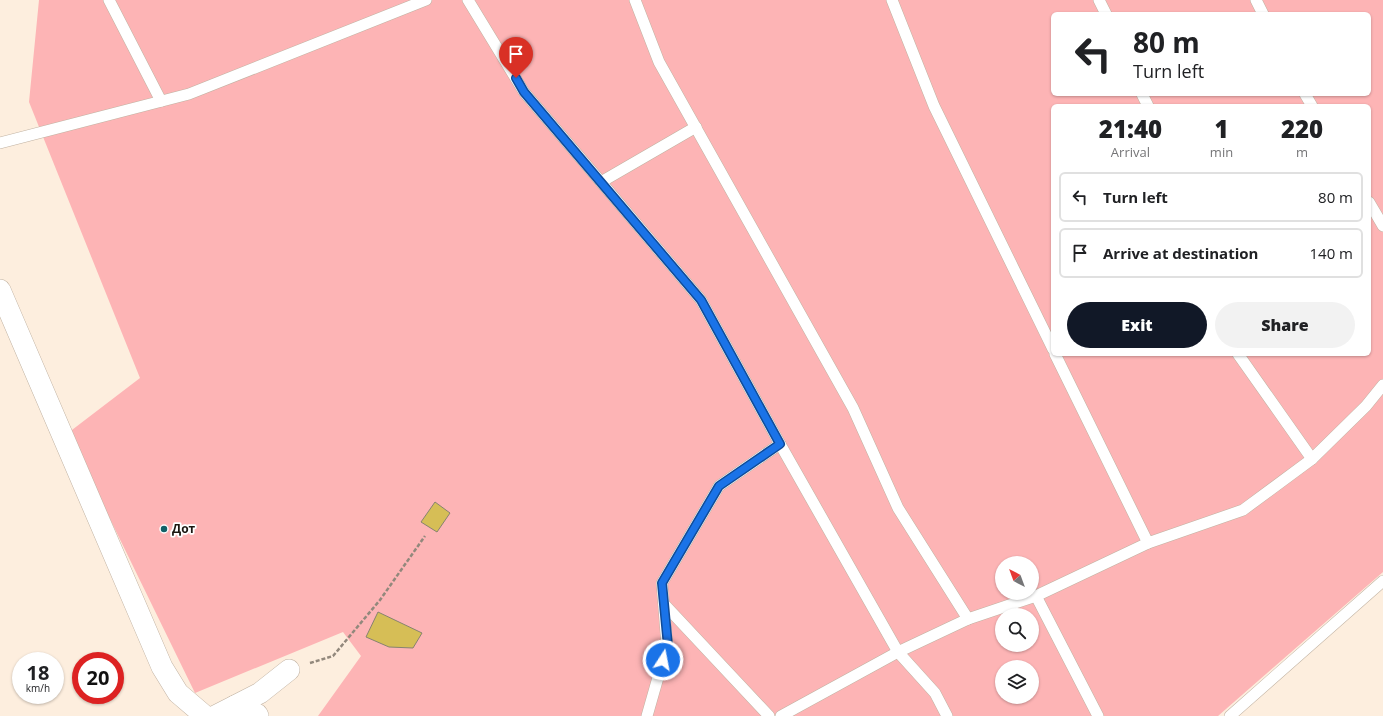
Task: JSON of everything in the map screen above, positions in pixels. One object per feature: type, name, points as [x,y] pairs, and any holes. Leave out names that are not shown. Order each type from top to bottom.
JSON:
[{"type":"street","points":[[0,290],[162,667],[178,694],[204,716]]},
{"type":"street","points":[[215,716],[260,693],[289,670]]},
{"type":"street","points":[[235,706],[257,714],[258,716]]},
{"type":"lane","points":[[109,0],[161,101]]},
{"type":"lane","points":[[0,143],[189,94],[426,0]]},
{"type":"lane","points":[[468,0],[524,92],[701,300],[780,444],[898,652],[935,693],[947,716]]},
{"type":"lane","points":[[635,0],[659,62],[853,408],[898,508],[968,619]]},
{"type":"lane","points":[[892,0],[934,106],[1051,345]]},
{"type":"lane","points":[[1099,0],[1105,12]]},
{"type":"lane","points":[[1256,0],[1262,12]]},
{"type":"lane","points":[[600,182],[696,127]]},
{"type":"lane","points":[[1371,205],[1383,226]]},
{"type":"lane","points":[[1056,356],[1148,543]]},
{"type":"lane","points":[[1239,356],[1312,459]]},
{"type":"lane","points":[[1039,595],[1148,543],[1243,510],[1312,459],[1366,406],[1383,385]]},
{"type":"lane","points":[[646,716],[668,646],[662,583],[719,486],[780,444]]},
{"type":"lane","points":[[1230,716],[1383,581]]},
{"type":"lane","points":[[781,716],[898,652],[968,619],[1024,600]]},
{"type":"lane","points":[[1038,600],[1098,716]]},
{"type":"lane","points":[[664,604],[769,716]]},
{"type":"path","points":[[289,670],[333,656],[380,600],[425,536]]},
{"type":"shaded area","points":[[39,0],[1383,0],[1383,572],[1218,716],[318,716],[361,656],[343,632],[195,693],[68,433],[140,378],[29,102]]},
{"type":"building","points":[[435,502],[450,513],[437,532],[421,522]]},
{"type":"building","points":[[378,612],[422,633],[413,648],[389,647],[366,637]]},
{"type":"place","name":"Дот","points":[[164,529]]},
{"type":"route","points":[[516,78],[524,92],[701,300],[780,444],[719,486],[662,583],[668,646],[663,660]]}]
